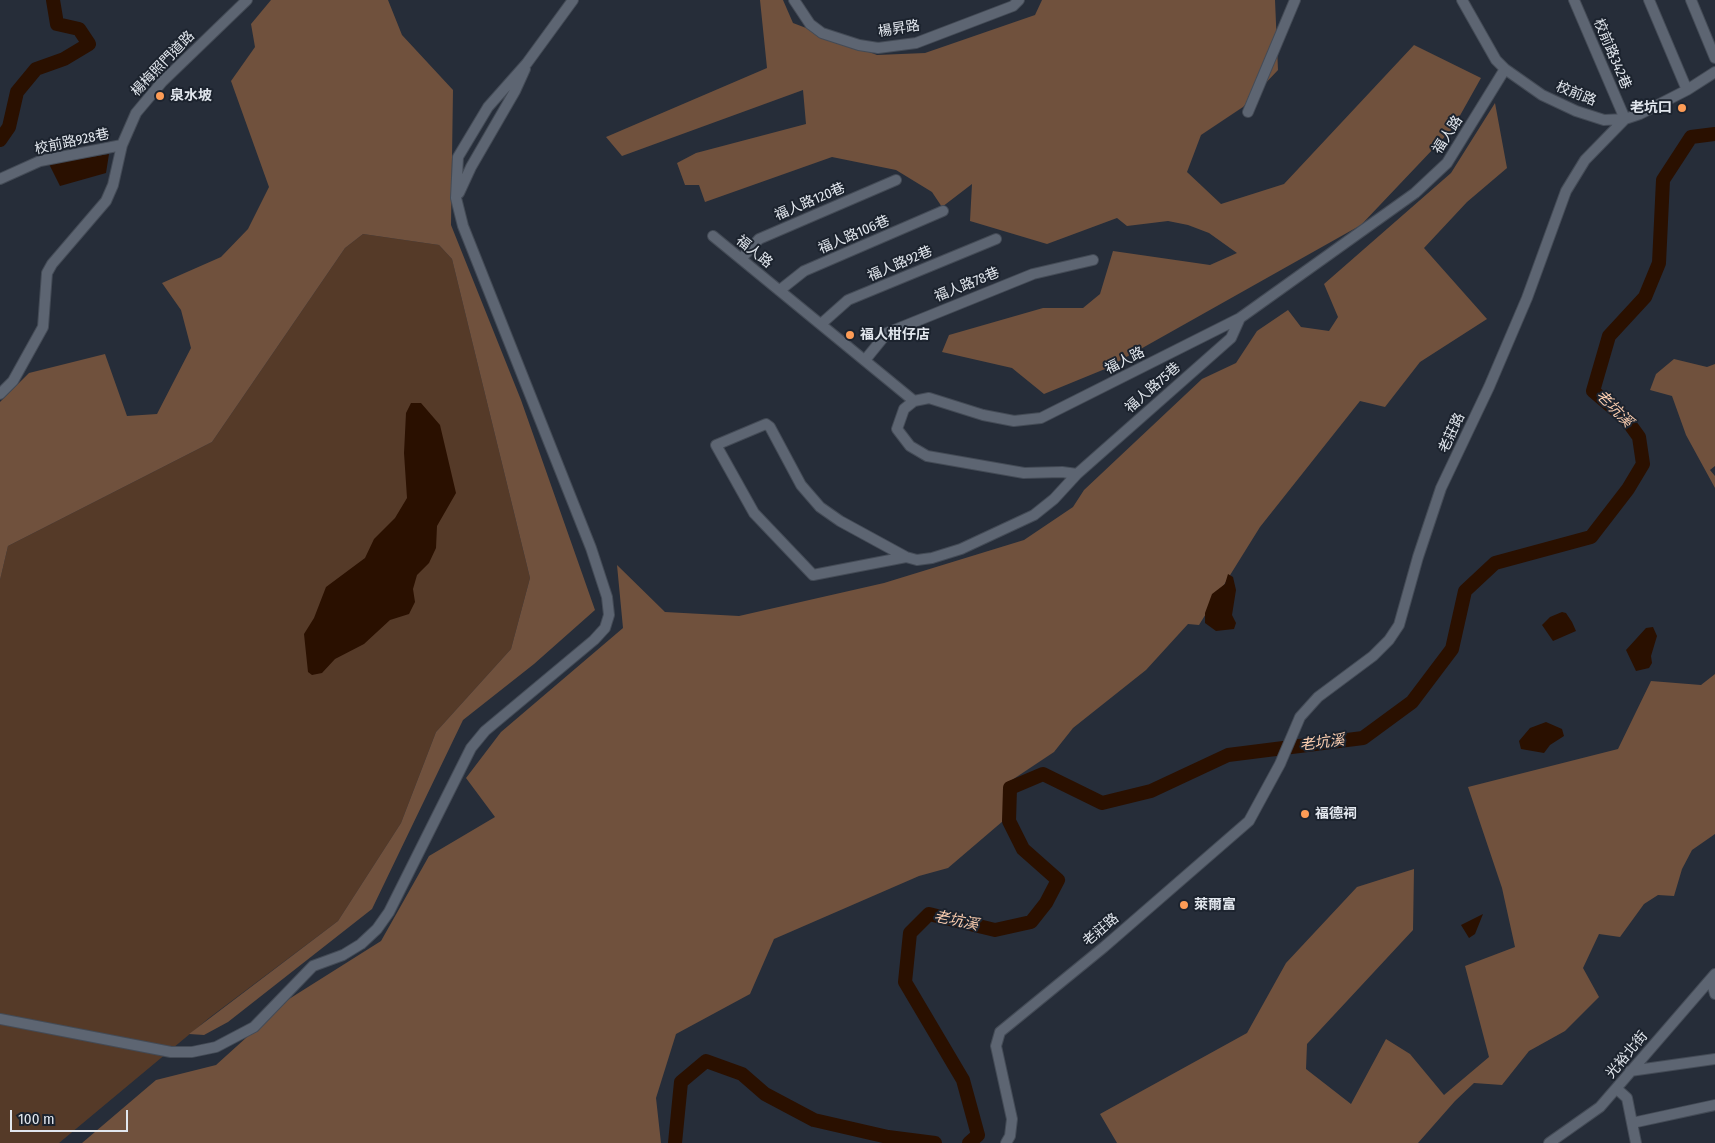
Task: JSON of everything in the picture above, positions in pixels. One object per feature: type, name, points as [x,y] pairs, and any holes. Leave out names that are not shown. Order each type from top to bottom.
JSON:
[{"type":"street","name":"楊梅照門道路","points":[[0,394],[13,381],[43,327],[47,273],[52,264],[106,201],[113,185],[122,145],[136,113],[162,82],[247,0]]},
{"type":"street","points":[[0,1020],[171,1052],[192,1052],[216,1047],[254,1027],[314,966],[343,955],[361,944],[377,929],[389,912],[471,748],[485,731],[594,640],[605,628],[609,615],[607,597],[591,548],[463,226],[456,198],[458,157],[488,107],[527,63],[574,0]]},
{"type":"street","name":"楊昇路","points":[[794,0],[810,24],[822,33],[860,45],[878,48],[916,43],[1013,6],[1019,0]]},
{"type":"street","points":[[1248,112],[1294,0]]},
{"type":"street","name":"校前路","points":[[1462,0],[1496,60],[1505,69],[1542,95],[1576,111],[1604,120],[1625,119],[1657,107],[1715,72]]},
{"type":"street","name":"校前路342巷","points":[[1574,0],[1625,119]]},
{"type":"street","points":[[1649,0],[1687,90]]},
{"type":"street","points":[[1691,0],[1715,58]]},
{"type":"street","points":[[456,198],[471,167],[515,91],[527,63]]},
{"type":"street","name":"福人路","points":[[713,236],[914,401],[929,398],[983,415],[1014,421],[1041,418],[1240,318],[1415,194],[1447,163],[1505,69]]},
{"type":"street","name":"老莊路","points":[[1006,1143],[1012,1119],[996,1046],[1000,1032],[1104,947],[1249,821],[1300,717],[1318,697],[1373,656],[1389,640],[1399,625],[1441,488],[1489,387],[1527,298],[1566,191],[1586,160],[1625,119]]},
{"type":"street","name":"校前路928巷","points":[[0,179],[40,161],[122,145]]},
{"type":"street","name":"福人路120巷","points":[[741,259],[759,239],[896,180]]},
{"type":"street","name":"福人路106巷","points":[[780,290],[804,271],[942,211]]},
{"type":"street","name":"福人路92巷","points":[[821,324],[848,300],[996,239]]},
{"type":"street","name":"福人路78巷","points":[[865,360],[887,333],[1033,274],[1093,260]]},
{"type":"street","name":"福人路75巷","points":[[906,557],[813,575],[754,514],[716,445],[737,434],[766,424],[770,427],[801,485],[820,507],[840,521],[906,557],[917,560],[954,551],[1034,516],[1054,499],[1077,474],[1232,338],[1240,318]]},
{"type":"street","points":[[914,401],[904,409],[897,429],[910,446],[927,456],[1024,473],[1062,472],[1077,474]]},
{"type":"street","points":[[1713,976],[1715,994]]},
{"type":"street","name":"光裕北街","points":[[1549,1143],[1600,1107],[1713,976]]},
{"type":"street","points":[[1630,1071],[1715,1059]]},
{"type":"street","points":[[1617,1089],[1626,1098],[1636,1143]]},
{"type":"street","points":[[1632,1123],[1715,1105]]},
{"type":"shaded area","points":[[271,0],[388,0],[402,35],[453,90],[451,225],[521,400],[595,610],[534,664],[463,720],[372,909],[228,1022],[204,1035],[189,1034],[338,921],[401,823],[436,732],[511,649],[530,578],[452,259],[439,245],[363,234],[345,248],[212,442],[8,546],[0,580],[0,402],[29,373],[105,354],[127,416],[157,414],[191,348],[181,310],[162,283],[221,257],[248,229],[269,187],[231,81],[255,47],[251,24]]},
{"type":"shaded area","points":[[760,0],[783,0],[793,23],[877,55],[925,53],[1035,15],[1042,0],[1275,0],[1278,70],[1243,107],[1201,135],[1187,172],[1221,204],[1284,184],[1414,45],[1481,78],[1453,128],[1361,225],[1105,369],[1044,394],[1012,368],[942,352],[949,335],[1043,308],[1083,308],[1100,294],[1113,251],[1210,265],[1237,253],[1209,233],[1188,225],[1168,221],[1127,226],[1117,218],[1047,244],[970,221],[972,184],[942,207],[932,192],[896,170],[832,157],[705,202],[699,185],[685,185],[677,163],[696,153],[806,124],[803,90],[622,156],[606,137],[767,68]]},
{"type":"shaded area","points":[[1495,103],[1507,168],[1467,202],[1424,248],[1487,319],[1420,362],[1385,407],[1360,401],[1260,527],[1199,625],[1188,624],[1146,670],[1073,728],[1054,752],[1006,784],[1003,821],[948,868],[919,876],[774,939],[750,994],[676,1034],[656,1098],[661,1143],[82,1143],[156,1080],[216,1065],[289,999],[381,941],[429,856],[495,817],[466,778],[501,732],[623,628],[617,565],[665,612],[739,616],[884,583],[1024,540],[1073,507],[1084,490],[1202,379],[1236,363],[1257,331],[1288,310],[1301,327],[1329,331],[1338,317],[1324,284],[1451,173]]},
{"type":"shaded area","points":[[109,154],[106,173],[60,186],[49,164]]},
{"type":"shaded area","points":[[363,234],[439,245],[452,259],[530,578],[511,649],[436,732],[401,823],[338,921],[209,1018],[59,1143],[0,1143],[0,580],[8,546],[212,442],[345,248]]},
{"type":"shaded area","points":[[1674,359],[1707,367],[1715,364],[1715,466],[1710,470],[1715,476],[1715,488],[1686,435],[1672,396],[1650,390],[1656,374]]},
{"type":"shaded area","points":[[411,403],[421,403],[440,425],[456,493],[437,526],[436,548],[429,563],[417,575],[413,589],[415,602],[409,614],[390,620],[364,644],[335,659],[322,673],[312,675],[308,672],[304,634],[314,618],[326,587],[365,558],[374,539],[395,518],[407,498],[404,453],[406,413]]},
{"type":"shaded area","points":[[1228,574],[1233,577],[1236,590],[1232,615],[1236,623],[1234,629],[1216,631],[1205,623],[1205,613],[1212,594],[1225,584]]},
{"type":"shaded area","points":[[1562,612],[1566,613],[1576,631],[1553,641],[1542,625],[1550,617]]},
{"type":"shaded area","points":[[1653,627],[1657,636],[1651,656],[1652,663],[1649,668],[1636,671],[1626,650],[1646,628]]},
{"type":"shaded area","points":[[1715,674],[1715,834],[1692,850],[1682,869],[1674,896],[1658,895],[1644,904],[1620,937],[1599,934],[1583,968],[1599,997],[1565,1031],[1529,1051],[1502,1085],[1474,1083],[1455,1101],[1418,1143],[1117,1143],[1100,1114],[1247,1033],[1286,963],[1357,887],[1414,869],[1413,930],[1307,1044],[1306,1069],[1351,1104],[1386,1039],[1410,1054],[1444,1095],[1489,1057],[1465,966],[1515,947],[1502,888],[1468,787],[1618,749],[1651,681],[1701,685]]},
{"type":"shaded area","points":[[1546,722],[1562,729],[1564,736],[1550,745],[1544,753],[1521,749],[1519,741],[1530,728]]},
{"type":"shaded area","points":[[1483,914],[1475,934],[1469,938],[1461,925]]},
{"type":"waterway","points":[[0,140],[9,127],[17,92],[36,69],[64,59],[89,44],[79,29],[57,24],[53,0]]},
{"type":"waterway","name":"老坑溪","points":[[969,1143],[978,1135],[963,1080],[905,982],[910,933],[929,914],[995,930],[1031,922],[1046,903],[1058,880],[1023,849],[1009,821],[1010,788],[1043,774],[1102,803],[1151,791],[1228,755],[1363,738],[1412,702],[1452,649],[1465,591],[1495,563],[1591,537],[1628,489],[1643,464],[1639,437],[1626,419],[1593,391],[1609,336],[1645,297],[1659,263],[1663,180],[1691,137],[1715,134]]},
{"type":"waterway","name":"老坑溪","points":[[675,1143],[681,1082],[706,1061],[742,1074],[765,1094],[814,1120],[888,1137],[935,1143]]},
{"type":"place","name":"泉水坡","points":[[160,96]]},
{"type":"place","name":"老坑口","points":[[1682,108]]},
{"type":"place","name":"福人柑仔店","points":[[850,335]]},
{"type":"place","name":"福德祠","points":[[1305,814]]},
{"type":"place","name":"萊爾富","points":[[1184,905]]}]
